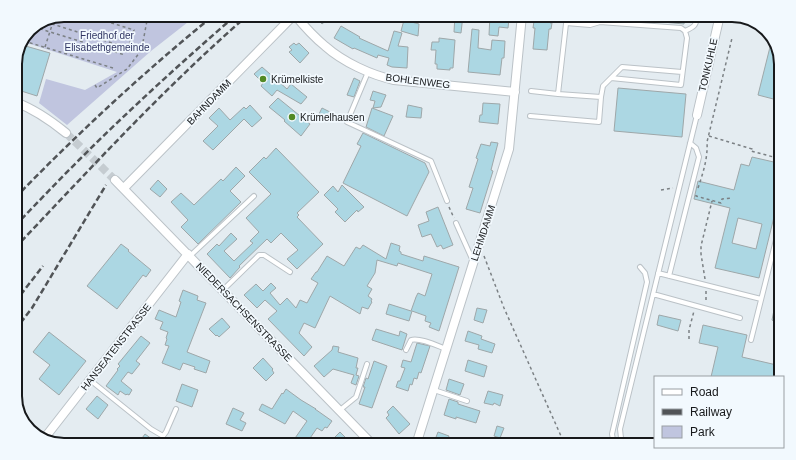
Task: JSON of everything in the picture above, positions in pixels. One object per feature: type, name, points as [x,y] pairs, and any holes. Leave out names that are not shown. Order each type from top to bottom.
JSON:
[{"type":"street","name":"BAHNDAMM","points":[[124,188],[287,22]]},
{"type":"street","name":"BOHLENWEG","points":[[301,22],[325,46],[337,55],[368,72],[384,78],[515,92]]},
{"type":"street","name":"LEHMDAMM","points":[[418,438],[509,148],[521,22]]},
{"type":"street","name":"TONKUHLE","points":[[697,114],[718,22]]},
{"type":"street","points":[[22,104],[42,115],[66,133]]},
{"type":"street","name":"NIEDERSACHSENSTRASSE","points":[[115,180],[366,438]]},
{"type":"street","name":"HANSEATENSTRASSE","points":[[47,435],[189,255]]},
{"type":"lane","points":[[558,94],[566,23],[590,25],[600,22],[608,22],[680,28],[685,31],[687,38],[681,85],[611,78]]},
{"type":"lane","points":[[685,31],[694,27],[696,22]]},
{"type":"lane","points":[[530,116],[599,122],[603,86],[622,66],[682,72]]},
{"type":"lane","points":[[368,72],[347,122],[431,161],[447,201]]},
{"type":"lane","points":[[531,91],[601,98]]},
{"type":"lane","points":[[621,438],[620,429],[697,114]]},
{"type":"lane","points":[[669,276],[699,157],[696,148],[690,143]]},
{"type":"lane","points":[[189,255],[254,196]]},
{"type":"lane","points":[[456,223],[474,263]]},
{"type":"lane","points":[[751,340],[774,249]]},
{"type":"lane","points":[[223,290],[259,255],[264,255],[290,272]]},
{"type":"lane","points":[[613,438],[612,434],[647,282],[645,274],[640,267]]},
{"type":"lane","points":[[658,273],[762,299]]},
{"type":"lane","points":[[653,294],[740,318]]},
{"type":"lane","points":[[406,350],[411,340],[414,339],[446,349]]},
{"type":"lane","points":[[339,410],[356,397],[367,364]]},
{"type":"lane","points":[[90,380],[151,429],[163,436],[176,409]]},
{"type":"lane","points":[[434,390],[467,401]]},
{"type":"path","points":[[45,47],[52,24],[128,48],[134,30],[108,22]]},
{"type":"path","points":[[143,42],[147,22]]},
{"type":"path","points":[[40,29],[125,55]]},
{"type":"path","points":[[732,38],[707,142],[707,159],[696,196],[721,203],[722,199],[732,198]]},
{"type":"path","points":[[28,42],[112,68]]},
{"type":"path","points":[[95,85],[96,88],[127,69],[140,52]]},
{"type":"path","points":[[709,136],[752,149],[751,151],[774,157]]},
{"type":"path","points":[[661,190],[679,187]]},
{"type":"path","points":[[447,201],[456,223]]},
{"type":"path","points":[[707,309],[701,246],[712,201]]},
{"type":"path","points":[[480,243],[504,308],[562,438]]},
{"type":"path","points":[[689,339],[689,330],[695,306]]},
{"type":"green space","name":"Friedhof der Elisabethgemeinde","points":[[188,22],[151,51],[67,125],[39,103],[46,79],[85,90],[117,72],[27,43],[40,29],[55,23]]},
{"type":"building","points":[[403,22],[419,24],[418,36],[401,31]]},
{"type":"building","points":[[455,22],[462,22],[461,33],[454,32]]},
{"type":"building","points":[[490,22],[509,22],[508,28],[499,27],[498,36],[489,35]]},
{"type":"building","points":[[534,22],[552,23],[551,29],[549,29],[547,50],[533,49],[535,28],[533,28]]},
{"type":"building","points":[[662,22],[684,22],[684,24]]},
{"type":"building","points":[[341,26],[360,37],[359,38],[388,51],[394,31],[402,33],[398,46],[408,47],[407,68],[392,67],[387,65],[389,58],[378,55],[377,58],[354,48],[353,49],[334,38]]},
{"type":"building","points":[[472,29],[479,30],[478,48],[491,50],[492,40],[505,41],[504,58],[502,58],[500,75],[468,72]]},
{"type":"building","points":[[439,38],[455,40],[453,68],[450,68],[450,70],[437,69],[437,64],[435,64],[436,50],[431,50],[432,42],[439,42]]},
{"type":"building","points":[[294,43],[296,45],[299,43],[309,53],[300,63],[289,52],[292,50],[289,47]]},
{"type":"building","points":[[26,46],[50,53],[37,96],[22,91],[22,61]]},
{"type":"building","points":[[770,47],[773,53],[774,61],[774,99],[758,95]]},
{"type":"building","points":[[262,67],[287,89],[291,84],[307,97],[301,104],[277,90],[272,96],[261,86],[263,83],[254,74]]},
{"type":"building","points":[[354,78],[360,81],[354,97],[347,95]]},
{"type":"building","points":[[618,88],[686,94],[682,137],[614,131]]},
{"type":"building","points":[[373,91],[386,95],[381,107],[373,108],[375,101],[370,100]]},
{"type":"building","points":[[278,98],[310,124],[301,136],[269,107]]},
{"type":"building","points":[[483,103],[500,104],[498,124],[479,122],[480,115],[482,115]]},
{"type":"building","points":[[250,105],[262,118],[252,127],[244,119],[213,150],[203,141],[218,126],[209,118],[219,108],[230,120],[244,107],[246,109]]},
{"type":"building","points":[[408,105],[422,108],[421,118],[406,117]]},
{"type":"building","points":[[322,108],[332,113],[328,120],[319,114]]},
{"type":"building","points":[[372,108],[393,116],[384,136],[366,127]]},
{"type":"building","points":[[363,133],[425,163],[429,172],[407,216],[343,183],[361,146],[357,144]]},
{"type":"building","points":[[491,142],[498,143],[491,170],[493,171],[480,213],[466,209],[473,188],[469,187],[481,144],[490,146]]},
{"type":"building","points":[[276,148],[319,192],[297,213],[299,215],[297,217],[323,244],[297,269],[287,259],[298,250],[281,233],[271,243],[267,239],[239,266],[240,267],[230,278],[207,254],[217,244],[219,246],[231,233],[237,239],[224,251],[234,261],[253,243],[250,241],[259,232],[246,218],[271,194],[249,172],[264,157],[266,159]]},
{"type":"building","points":[[752,157],[774,162],[774,217],[759,278],[715,268],[730,208],[694,199],[698,181],[734,190],[741,164],[749,166]],"holes":[[[738,218],[762,224],[756,249],[732,243]]]},
{"type":"building","points":[[236,167],[245,176],[230,191],[241,202],[198,244],[181,227],[188,220],[171,202],[181,193],[194,205],[221,179],[223,181]]},
{"type":"building","points":[[158,180],[167,189],[160,197],[150,189]]},
{"type":"building","points":[[342,185],[364,207],[358,212],[357,210],[345,222],[335,212],[338,209],[324,195],[333,186],[338,192]]},
{"type":"building","points":[[438,207],[453,245],[443,249],[441,245],[437,247],[431,234],[422,237],[418,225],[429,221],[426,212]]},
{"type":"building","points":[[391,243],[400,246],[399,251],[401,254],[423,261],[424,256],[459,267],[439,331],[429,327],[431,323],[425,321],[426,316],[412,311],[409,321],[386,314],[389,304],[411,311],[418,293],[425,296],[432,274],[398,263],[397,266],[377,260],[375,273],[367,286],[372,289],[368,296],[372,299],[372,302],[368,309],[362,307],[360,314],[330,296],[315,328],[304,323],[299,333],[312,347],[304,356],[268,319],[277,311],[265,300],[257,308],[244,295],[256,284],[263,291],[271,283],[276,288],[270,293],[280,305],[287,298],[296,308],[300,300],[307,303],[318,283],[311,279],[327,256],[344,266],[356,247],[360,249],[363,245],[386,259]]},
{"type":"building","points":[[121,244],[151,270],[146,277],[143,275],[117,309],[87,286]]},
{"type":"building","points":[[183,290],[198,296],[197,300],[206,303],[187,352],[210,361],[206,373],[183,363],[180,370],[162,363],[169,346],[165,345],[168,332],[160,329],[163,322],[155,319],[159,310],[176,317]]},
{"type":"building","points":[[477,308],[487,310],[483,323],[474,320]]},
{"type":"building","points":[[774,310],[774,321],[772,320]]},
{"type":"building","points":[[659,315],[681,320],[678,331],[657,325]]},
{"type":"building","points":[[222,318],[230,327],[219,337],[209,329]]},
{"type":"building","points":[[703,325],[747,335],[742,357],[774,364],[774,376],[711,376],[718,347],[699,343]]},
{"type":"building","points":[[376,329],[399,336],[400,331],[407,334],[402,350],[372,340]]},
{"type":"building","points":[[468,331],[482,336],[481,339],[495,344],[492,353],[478,349],[479,345],[465,341]]},
{"type":"building","points":[[49,332],[86,361],[59,395],[39,379],[50,365],[33,352]]},
{"type":"building","points":[[141,336],[150,343],[136,361],[140,364],[132,374],[128,372],[121,381],[132,390],[129,395],[126,395],[120,391],[118,395],[106,386],[118,370],[117,369],[120,366],[118,364]]},
{"type":"building","points":[[417,343],[430,346],[421,373],[419,372],[417,379],[414,378],[408,391],[396,387],[405,368],[401,367],[403,360],[411,362]]},
{"type":"building","points":[[333,346],[339,347],[338,352],[358,358],[356,375],[359,376],[356,385],[351,383],[354,375],[333,369],[324,377],[314,366],[332,350]]},
{"type":"building","points":[[263,358],[273,369],[272,370],[274,373],[266,381],[253,368]]},
{"type":"building","points":[[468,360],[487,366],[484,377],[465,371]]},
{"type":"building","points":[[374,361],[387,366],[372,408],[359,404],[365,387],[363,387],[366,378],[368,379]]},
{"type":"building","points":[[449,379],[464,384],[460,395],[446,390]]},
{"type":"building","points":[[182,384],[198,390],[192,407],[176,401]]},
{"type":"building","points":[[286,389],[332,421],[327,428],[325,427],[322,431],[317,428],[310,438],[295,438],[307,421],[293,411],[285,424],[259,410],[262,404],[272,409],[282,393],[283,394]]},
{"type":"building","points":[[488,391],[503,395],[500,406],[494,403],[493,405],[484,403]]},
{"type":"building","points":[[97,396],[108,405],[98,419],[86,409]]},
{"type":"building","points":[[449,399],[458,402],[458,404],[480,411],[476,423],[444,415]]},
{"type":"building","points":[[393,406],[410,424],[399,434],[386,418],[389,415],[387,412]]},
{"type":"building","points":[[233,408],[244,413],[240,420],[246,423],[242,431],[226,424]]},
{"type":"building","points":[[497,426],[504,428],[500,438],[494,436]]},
{"type":"building","points":[[340,432],[346,438],[334,438]]},
{"type":"building","points":[[438,432],[449,436],[448,438],[436,438]]},
{"type":"building","points":[[145,434],[150,438],[142,438]]},
{"type":"tunnel","points":[[66,133],[115,180]]},
{"type":"railway","points":[[22,191],[112,104],[162,58],[206,22]]},
{"type":"railway","points":[[22,219],[117,123],[228,22]]},
{"type":"railway","points":[[22,241],[158,99],[240,22]]},
{"type":"railway","points":[[22,321],[32,308],[106,185]]},
{"type":"railway","points":[[22,293],[43,266]]},
{"type":"place","name":"Krümelkiste","points":[[263,79]]},
{"type":"place","name":"Krümelhausen","points":[[292,117]]}]
